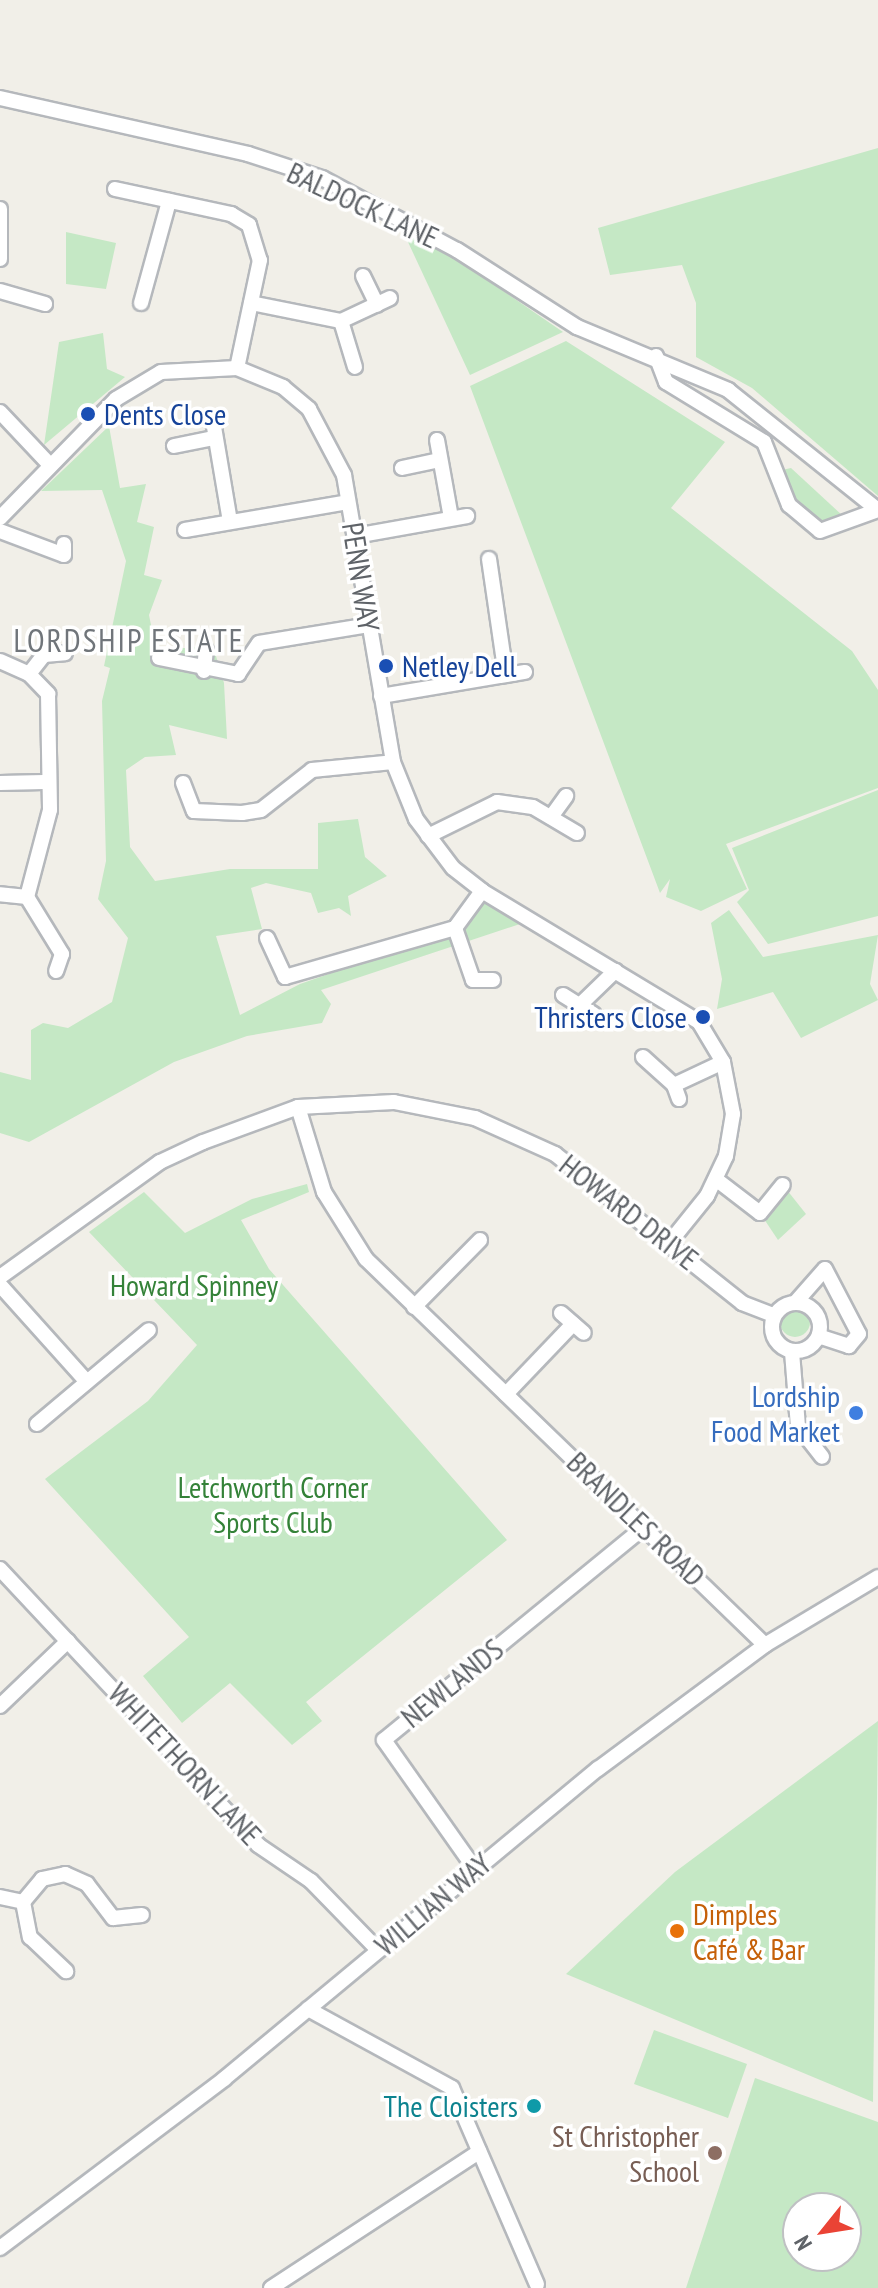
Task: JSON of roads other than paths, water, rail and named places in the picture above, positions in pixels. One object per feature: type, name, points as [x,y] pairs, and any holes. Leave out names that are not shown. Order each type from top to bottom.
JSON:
[{"type":"street","name":"BALDOCK LANE","points":[[0,98],[248,154],[322,178],[457,250],[577,327],[656,356],[748,403],[878,510]]},
{"type":"street","points":[[115,189],[169,201],[249,225],[261,253],[237,368]]},
{"type":"street","points":[[141,303],[169,201]]},
{"type":"street","points":[[0,209],[0,259]]},
{"type":"street","points":[[251,303],[341,321],[383,302],[363,276]]},
{"type":"street","points":[[0,291],[39,298]]},
{"type":"street","points":[[341,321],[355,367]]},
{"type":"street","name":"BALDOCK LANE","points":[[656,356],[666,382],[764,442],[789,505],[820,531],[878,510]]},
{"type":"street","name":"PENN WAY","points":[[0,518],[49,464],[145,379],[198,365],[237,368],[268,378],[309,409],[334,446],[355,536],[393,762],[428,836],[482,891],[699,1022],[723,1062],[733,1114],[717,1180],[670,1242]]},
{"type":"street","points":[[0,412],[49,464]]},
{"type":"street","points":[[213,421],[230,522]]},
{"type":"street","points":[[174,446],[214,438]]},
{"type":"street","points":[[437,440],[451,518]]},
{"type":"street","points":[[402,468],[440,460]]},
{"type":"street","points":[[185,530],[348,502]]},
{"type":"street","points":[[355,536],[467,516]]},
{"type":"street","points":[[0,531],[64,555],[64,544]]},
{"type":"street","points":[[489,559],[506,675]]},
{"type":"street","points":[[474,583],[491,580]]},
{"type":"street","points":[[159,658],[204,671],[238,674],[249,650],[266,641],[369,625]]},
{"type":"street","points":[[204,671],[206,650]]},
{"type":"street","points":[[29,674],[44,655],[65,653]]},
{"type":"street","points":[[0,661],[29,674],[48,694],[44,782],[49,818],[27,897],[62,954],[56,971]]},
{"type":"street","points":[[381,696],[525,672]]},
{"type":"street","points":[[183,783],[194,811],[242,813],[261,810],[312,770],[393,762]]},
{"type":"street","points":[[0,783],[44,782]]},
{"type":"street","points":[[551,817],[566,796]]},
{"type":"street","points":[[428,836],[497,802],[551,817],[577,833]]},
{"type":"street","points":[[267,938],[285,977],[455,928],[482,891]]},
{"type":"street","points":[[0,894],[27,897]]},
{"type":"street","points":[[455,928],[473,980],[493,980]]},
{"type":"street","points":[[583,1002],[615,971]]},
{"type":"street","points":[[563,995],[583,1002],[593,1014]]},
{"type":"street","points":[[643,1057],[676,1092],[723,1062]]},
{"type":"street","name":"HOWARD DRIVE","points":[[0,1277],[160,1162],[298,1107],[394,1102],[475,1118],[579,1168],[742,1303],[774,1315]]},
{"type":"street","name":"BRANDLES ROAD","points":[[298,1107],[341,1225],[414,1307],[765,1645]]},
{"type":"street","points":[[717,1180],[760,1213],[783,1185]]},
{"type":"street","points":[[414,1307],[480,1240]]},
{"type":"street","points":[[456,1241],[468,1252]]},
{"type":"street","points":[[792,1352],[819,1336],[849,1346],[859,1334],[825,1269],[795,1303],[774,1315],[773,1336],[792,1352],[798,1426],[822,1457]]},
{"type":"street","points":[[0,1285],[87,1382]]},
{"type":"street","points":[[795,1303],[818,1317],[819,1336]]},
{"type":"street","points":[[506,1394],[578,1328],[561,1313]]},
{"type":"street","points":[[37,1424],[149,1330]]},
{"type":"street","name":"NEWLANDS","points":[[475,1869],[384,1740],[644,1527]]},
{"type":"street","name":"WHITETHORN LANE","points":[[0,1569],[258,1845],[311,1881],[378,1950]]},
{"type":"street","name":"WILLIAN WAY","points":[[0,2248],[308,2009],[475,1869],[765,1645],[878,1577]]},
{"type":"street","points":[[0,1706],[68,1641]]},
{"type":"street","points":[[23,1902],[42,1879],[65,1874],[87,1884],[113,1918],[142,1915]]},
{"type":"street","points":[[0,1897],[23,1902]]},
{"type":"street","points":[[23,1902],[30,1937],[64,1960]]},
{"type":"street","points":[[308,2009],[452,2088],[537,2284]]},
{"type":"street","points":[[271,2288],[479,2152]]},
{"type":"place","name":"Dents Close","points":[[88,414]]},
{"type":"place","name":"Netley Dell","points":[[386,666]]},
{"type":"place","name":"Thristers Close","points":[[703,1017]]},
{"type":"place","name":"Lordship Food Market","points":[[856,1413]]},
{"type":"place","name":"Dimples Café & Bar","points":[[677,1931]]},
{"type":"place","name":"The Cloisters","points":[[534,2106]]},
{"type":"place","name":"St Christopher School","points":[[715,2153]]},
{"type":"district","name":"LORDSHIP ESTATE","points":[[129,640]]},
{"type":"park label","name":"Howard Spinney","points":[[194,1285]]},
{"type":"park label","name":"Letchworth Corner Sports Club","points":[[273,1504]]}]
